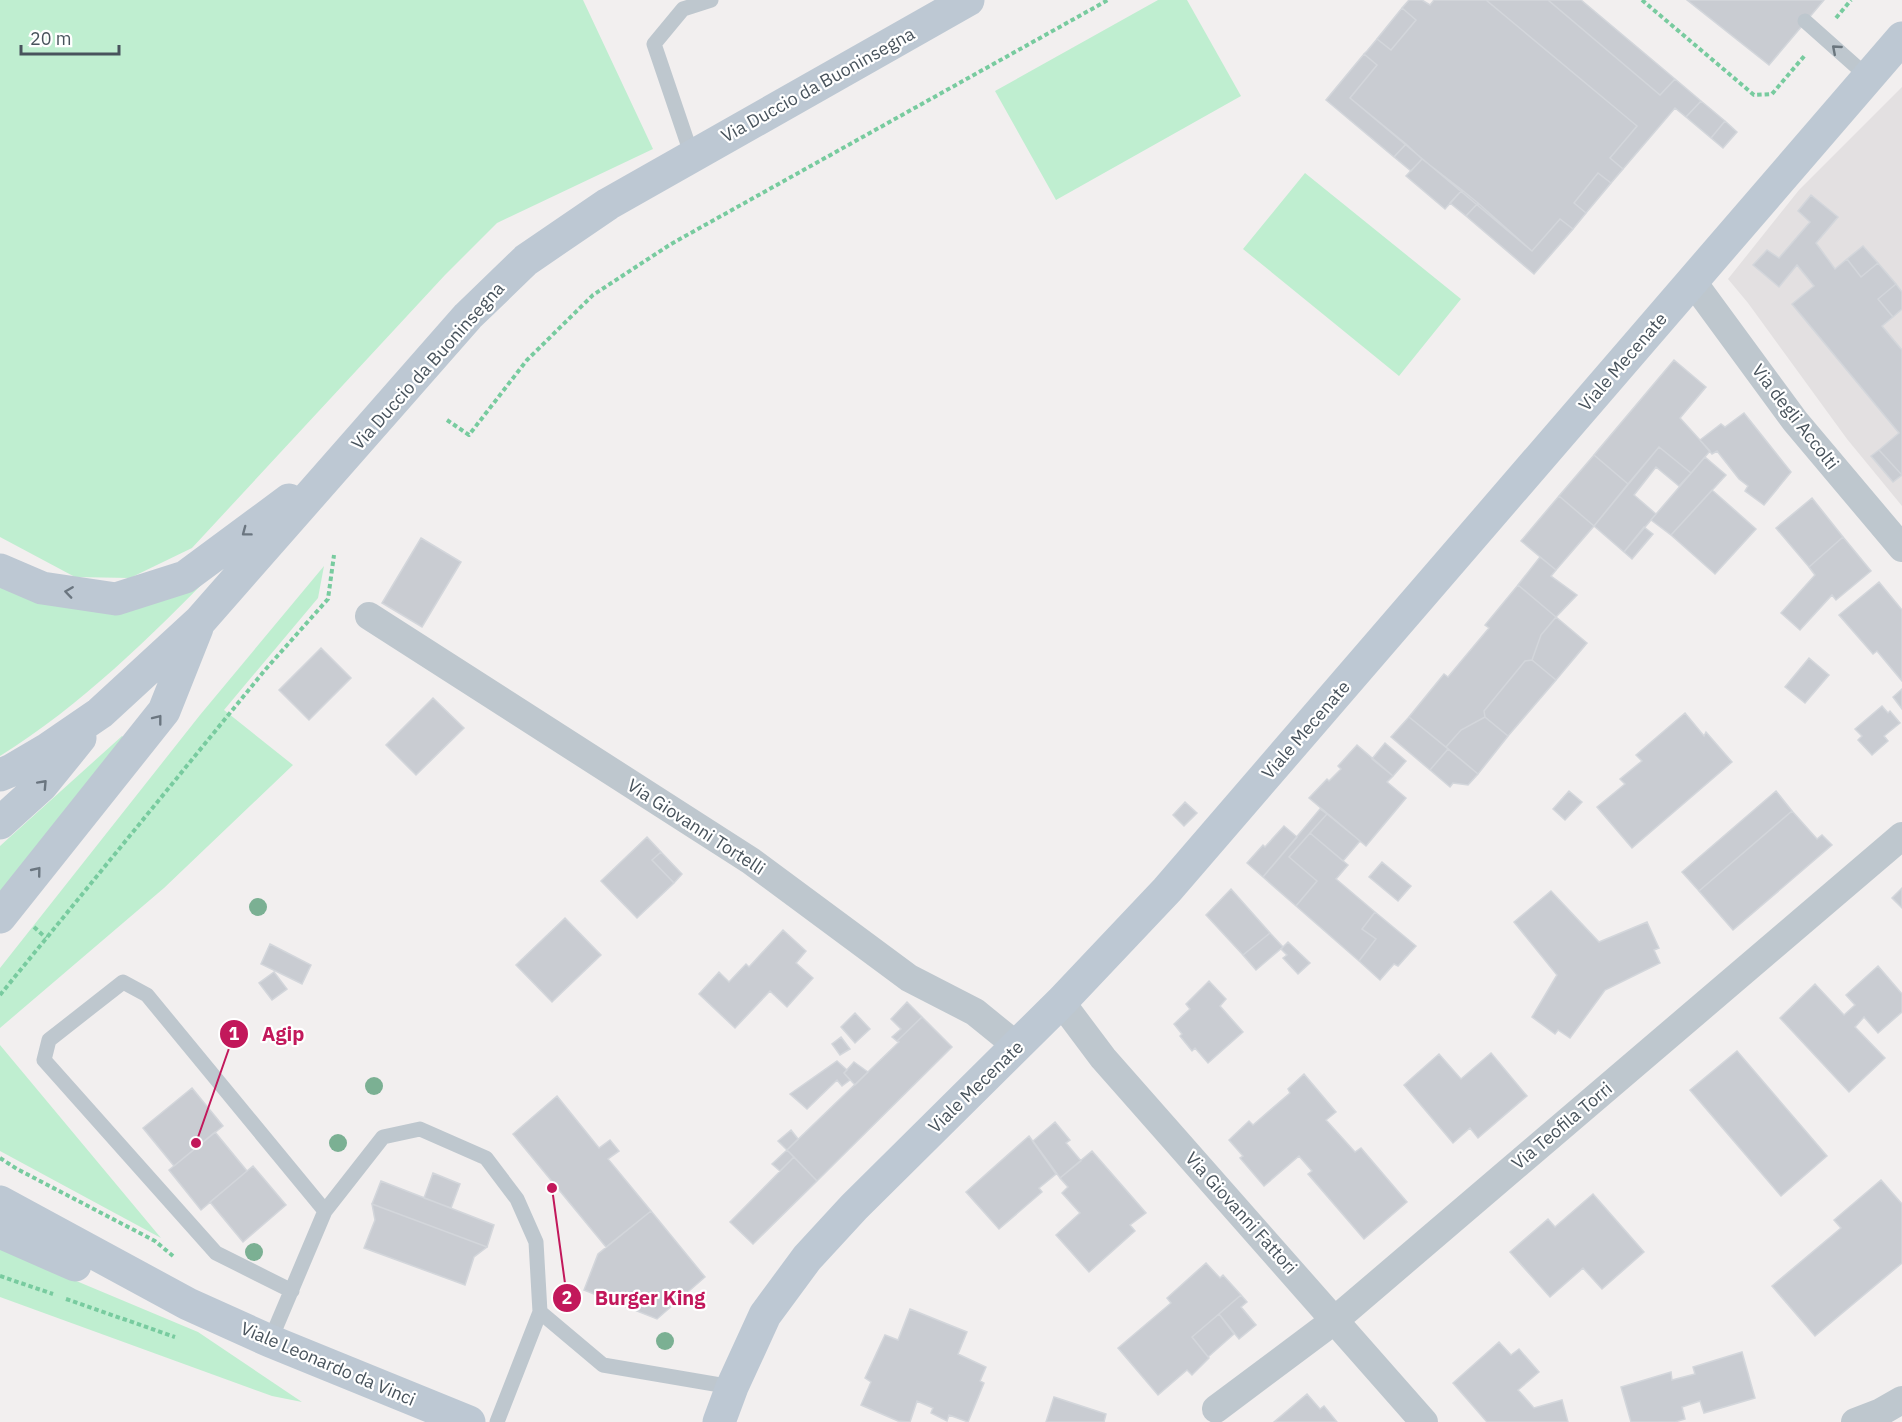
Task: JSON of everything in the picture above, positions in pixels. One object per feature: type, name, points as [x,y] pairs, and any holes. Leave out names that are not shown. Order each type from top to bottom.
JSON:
[{"type":"main road","name":"Via Duccio da Buoninsegna","points":[[0,775],[46,750],[100,713],[200,621],[468,316],[526,260],[608,204],[968,0]]},
{"type":"main road","name":"Viale Mecenate","points":[[719,1422],[765,1315],[807,1257],[854,1207],[1061,1002],[1182,873],[1902,38]]},
{"type":"main road","points":[[0,570],[42,588],[116,599],[185,577],[343,459]]},
{"type":"main road","points":[[0,917],[164,711],[200,621]]},
{"type":"main road","name":"Via Duccio da Buoninsegna","points":[[0,823],[42,785],[100,713]]},
{"type":"main road","points":[[0,1182],[65,1219],[188,1304]]},
{"type":"main road","name":"Viale Leonardo da Vinci","points":[[0,1202],[188,1304],[270,1341],[469,1422]]},
{"type":"main road","name":"Viale Leonardo da Vinci","points":[[0,1232],[116,1283],[188,1304]]},
{"type":"street","name":"Via degli Accolti","points":[[1693,282],[1795,421],[1902,548]]},
{"type":"street","name":"Via Giovanni Tortelli","points":[[369,616],[751,861],[909,978],[975,1012],[1017,1046]]},
{"type":"street","name":"Via Teofila Torri","points":[[1216,1409],[1335,1320],[1902,836]]},
{"type":"street","name":"Via Giovanni Fattori","points":[[1061,1002],[1103,1058],[1424,1422]]},
{"type":"street","points":[[1855,1422],[1881,1412],[1902,1400]]},
{"type":"lane","points":[[692,156],[654,44],[683,9],[711,0]]},
{"type":"lane","points":[[1805,21],[1868,77]]},
{"type":"lane","points":[[292,1290],[216,1253],[44,1060],[49,1040],[123,982],[147,995],[325,1211]]},
{"type":"lane","points":[[270,1341],[325,1211],[383,1137],[420,1129],[486,1158],[517,1199],[536,1242],[540,1312],[497,1422]]},
{"type":"lane","points":[[540,1312],[603,1365],[732,1388]]},
{"type":"path","points":[[447,420],[469,435],[527,360],[593,295],[671,244],[1108,0]]},
{"type":"path","points":[[1642,0],[1754,95],[1772,94],[1789,76],[1820,35]]},
{"type":"path","points":[[0,995],[265,670],[328,599],[334,555]]},
{"type":"path","points":[[0,1276],[180,1339]]},
{"type":"shaded area","points":[[1902,87],[1902,506],[1847,439],[1728,279],[1799,190]]},
{"type":"green space","points":[[0,0],[583,0],[653,149],[497,223],[445,275],[192,548],[130,578],[75,577],[0,537]]},
{"type":"green space","points":[[1158,0],[1187,0],[1241,96],[1056,200],[995,91]]},
{"type":"green space","points":[[1305,173],[1461,299],[1399,376],[1243,249]]},
{"type":"green space","points":[[324,566],[318,598],[224,710],[293,765],[164,888],[0,1028],[0,968],[200,715]]},
{"type":"green space","points":[[218,568],[115,668],[59,715],[0,756],[0,584],[58,604]]},
{"type":"green space","points":[[122,736],[127,740],[0,896],[0,846]]},
{"type":"green space","points":[[0,1045],[161,1238],[0,1151]]},
{"type":"green space","points":[[0,1249],[198,1332],[302,1402],[272,1396],[0,1297]]},
{"type":"building","points":[[1409,0],[1422,0],[1430,5],[1434,0],[1486,0],[1637,126],[1610,158],[1623,169],[1611,183],[1598,173],[1574,203],[1586,213],[1573,229],[1560,219],[1532,251],[1350,98],[1377,65],[1364,54],[1377,39],[1391,50],[1416,20],[1402,8]]},
{"type":"building","points":[[1486,0],[1548,0],[1660,95],[1675,79],[1701,101],[1686,117],[1675,108],[1623,169],[1610,158],[1637,126]]},
{"type":"building","points":[[1548,0],[1581,0],[1675,79],[1660,95]]},
{"type":"building","points":[[1687,0],[1824,0],[1769,65]]},
{"type":"building","points":[[1402,8],[1416,20],[1391,50],[1377,39]]},
{"type":"building","points":[[1364,54],[1377,65],[1350,98],[1406,144],[1394,157],[1326,100]]},
{"type":"building","points":[[1701,101],[1725,121],[1711,138],[1686,117]]},
{"type":"building","points":[[1725,121],[1737,132],[1723,148],[1711,138]]},
{"type":"building","points":[[1406,144],[1422,159],[1411,171],[1394,157]]},
{"type":"building","points":[[1422,159],[1462,190],[1445,209],[1406,176]]},
{"type":"building","points":[[1598,173],[1611,183],[1586,213],[1574,203]]},
{"type":"building","points":[[1462,190],[1478,203],[1466,216],[1450,203]]},
{"type":"building","points":[[1811,195],[1838,217],[1816,243],[1835,269],[1847,259],[1861,277],[1878,263],[1896,284],[1878,299],[1893,317],[1882,326],[1902,350],[1902,475],[1879,450],[1899,433],[1792,304],[1814,286],[1797,265],[1779,287],[1753,265],[1767,250],[1779,258],[1810,222],[1798,211]]},
{"type":"building","points":[[1478,203],[1532,251],[1560,219],[1573,229],[1534,274],[1466,216]]},
{"type":"building","points":[[1863,246],[1878,263],[1861,277],[1847,259]]},
{"type":"building","points":[[1896,284],[1902,292],[1902,309],[1893,317],[1878,299]]},
{"type":"building","points":[[1674,360],[1706,387],[1680,418],[1710,451],[1691,473],[1659,447],[1628,484],[1594,455]]},
{"type":"building","points":[[1744,413],[1791,472],[1764,505],[1745,491],[1748,486],[1739,479],[1717,451],[1712,454],[1700,440],[1721,424],[1725,427]]},
{"type":"building","points":[[1659,447],[1691,473],[1679,486],[1656,467],[1634,495],[1656,514],[1624,552],[1594,526]]},
{"type":"building","points":[[1879,450],[1902,475],[1893,482],[1871,456]]},
{"type":"building","points":[[1594,455],[1628,484],[1594,526],[1559,496]]},
{"type":"building","points":[[1705,457],[1726,475],[1671,535],[1651,520]]},
{"type":"building","points":[[1712,490],[1756,529],[1715,574],[1671,535]]},
{"type":"building","points":[[1559,496],[1594,526],[1556,570],[1521,541]]},
{"type":"building","points":[[1812,498],[1843,537],[1809,567],[1776,528]]},
{"type":"building","points":[[1644,527],[1653,534],[1632,559],[1624,552]]},
{"type":"building","points":[[1843,537],[1871,571],[1836,600],[1832,595],[1800,630],[1781,613],[1815,575],[1809,567]]},
{"type":"building","points":[[421,538],[461,562],[422,627],[382,603]]},
{"type":"building","points":[[1540,557],[1556,570],[1551,576],[1577,595],[1556,617],[1518,585]]},
{"type":"building","points":[[1879,582],[1902,610],[1902,681],[1877,651],[1873,654],[1839,615]]},
{"type":"building","points":[[1518,585],[1556,617],[1541,635],[1532,660],[1525,661],[1484,711],[1485,717],[1461,730],[1446,747],[1409,717],[1444,674],[1448,677],[1489,628],[1485,625]]},
{"type":"building","points":[[1556,617],[1587,643],[1556,680],[1532,660],[1541,635]]},
{"type":"building","points":[[321,648],[351,678],[309,720],[279,690]]},
{"type":"building","points":[[1809,658],[1829,675],[1805,703],[1785,687]]},
{"type":"building","points":[[1532,660],[1556,680],[1508,736],[1485,717],[1484,711],[1525,661]]},
{"type":"building","points":[[1902,689],[1902,709],[1893,697]]},
{"type":"building","points":[[433,698],[464,728],[416,775],[386,745]]},
{"type":"building","points":[[1882,706],[1888,713],[1890,711],[1900,723],[1884,736],[1888,741],[1872,755],[1858,740],[1862,736],[1855,729]]},
{"type":"building","points":[[1685,713],[1704,736],[1706,732],[1732,762],[1632,848],[1597,807],[1625,784],[1620,779],[1642,761],[1636,755]]},
{"type":"building","points":[[1409,717],[1448,749],[1430,770],[1391,737]]},
{"type":"building","points":[[1485,717],[1508,736],[1478,774],[1446,747],[1461,730]]},
{"type":"building","points":[[1385,743],[1406,761],[1393,776],[1372,759]]},
{"type":"building","points":[[1357,745],[1393,776],[1387,782],[1406,798],[1366,846],[1309,798],[1327,779],[1329,781],[1341,769],[1338,766]]},
{"type":"building","points":[[1448,749],[1478,774],[1468,785],[1453,783],[1450,787],[1430,770]]},
{"type":"building","points":[[1569,791],[1582,802],[1565,820],[1553,809]]},
{"type":"building","points":[[1776,791],[1792,811],[1699,891],[1682,872]]},
{"type":"building","points":[[1185,802],[1197,813],[1184,826],[1173,815]]},
{"type":"building","points":[[1320,809],[1327,814],[1289,857],[1317,881],[1296,906],[1263,877]]},
{"type":"building","points":[[1792,811],[1817,839],[1822,835],[1832,845],[1733,930],[1699,891]]},
{"type":"building","points":[[1327,814],[1360,841],[1343,861],[1310,833]]},
{"type":"building","points":[[1284,826],[1297,837],[1263,877],[1247,863]]},
{"type":"building","points":[[1310,833],[1348,865],[1336,879],[1375,912],[1362,929],[1376,939],[1359,961],[1296,906],[1317,881],[1289,857]]},
{"type":"building","points":[[647,837],[661,852],[652,860],[674,883],[637,918],[601,881]]},
{"type":"building","points":[[661,852],[682,874],[674,883],[652,860]]},
{"type":"building","points":[[1382,862],[1411,886],[1398,901],[1369,877]]},
{"type":"building","points":[[1902,888],[1902,908],[1892,898]]},
{"type":"building","points":[[1231,889],[1270,933],[1243,955],[1206,915]]},
{"type":"building","points":[[1551,891],[1599,942],[1647,922],[1659,948],[1654,950],[1660,963],[1605,990],[1570,1038],[1558,1030],[1555,1034],[1532,1017],[1557,975],[1514,922]]},
{"type":"building","points":[[1375,912],[1416,946],[1398,966],[1394,964],[1380,980],[1359,961],[1376,939],[1362,929]]},
{"type":"building","points":[[565,918],[601,955],[552,1002],[516,965]]},
{"type":"building","points":[[783,930],[806,951],[796,963],[813,978],[787,1007],[770,991],[735,1028],[699,994],[719,972],[729,982],[746,964],[749,967]]},
{"type":"building","points":[[1270,933],[1283,947],[1256,970],[1243,955]]},
{"type":"building","points":[[1288,942],[1310,963],[1298,974],[1283,958],[1287,955],[1281,949]]},
{"type":"building","points":[[270,944],[311,965],[302,984],[261,964]]},
{"type":"building","points":[[1878,966],[1902,994],[1902,1012],[1878,1033],[1864,1017],[1855,1027],[1885,1058],[1849,1092],[1780,1018],[1815,984],[1844,1015],[1855,1005],[1846,995]]},
{"type":"building","points":[[274,972],[287,989],[272,1000],[259,983]]},
{"type":"building","points":[[1209,981],[1226,999],[1220,1006],[1243,1032],[1208,1063],[1195,1048],[1192,1051],[1174,1024],[1190,1009],[1186,1004]]},
{"type":"building","points":[[907,1002],[922,1017],[897,1041],[892,1037],[901,1029],[891,1019]]},
{"type":"building","points":[[855,1013],[870,1029],[855,1043],[841,1027]]},
{"type":"building","points":[[922,1017],[952,1047],[817,1181],[787,1150]]},
{"type":"building","points":[[841,1037],[850,1049],[840,1055],[832,1044]]},
{"type":"building","points":[[1737,1051],[1827,1156],[1781,1196],[1690,1090]]},
{"type":"building","points":[[1491,1053],[1527,1096],[1478,1138],[1470,1128],[1453,1143],[1404,1085],[1439,1054],[1461,1079]]},
{"type":"building","points":[[837,1061],[847,1070],[844,1073],[850,1080],[842,1086],[837,1080],[807,1109],[790,1094]]},
{"type":"building","points":[[854,1062],[868,1072],[855,1085],[844,1073]]},
{"type":"building","points":[[1304,1074],[1336,1112],[1326,1120],[1355,1152],[1361,1148],[1407,1202],[1364,1239],[1308,1174],[1312,1171],[1299,1156],[1264,1186],[1240,1158],[1243,1156],[1229,1140],[1249,1121],[1253,1125],[1290,1093],[1288,1089]]},
{"type":"building","points":[[192,1088],[223,1126],[174,1166],[143,1128]]},
{"type":"building","points":[[557,1096],[599,1148],[610,1140],[619,1151],[608,1159],[651,1211],[606,1247],[513,1134]]},
{"type":"building","points":[[1055,1122],[1070,1140],[1066,1143],[1081,1161],[1060,1178],[1033,1141]]},
{"type":"building","points":[[791,1130],[798,1139],[787,1150],[778,1141]]},
{"type":"building","points":[[215,1132],[247,1171],[201,1210],[169,1170]]},
{"type":"building","points":[[1029,1136],[1056,1174],[1039,1188],[1042,1192],[999,1229],[966,1192]]},
{"type":"building","points":[[787,1150],[794,1157],[780,1171],[772,1164]]},
{"type":"building","points":[[1092,1151],[1146,1213],[1130,1225],[1135,1231],[1089,1272],[1056,1235],[1080,1213],[1062,1193],[1068,1187],[1060,1178]]},
{"type":"building","points":[[794,1157],[817,1181],[753,1244],[730,1222]]},
{"type":"building","points":[[253,1166],[286,1205],[243,1242],[210,1202]]},
{"type":"building","points":[[433,1173],[460,1184],[451,1208],[424,1198]]},
{"type":"building","points":[[1881,1180],[1902,1204],[1902,1263],[1815,1336],[1772,1286],[1841,1228],[1834,1220]]},
{"type":"building","points":[[381,1181],[494,1225],[487,1247],[372,1204]]},
{"type":"building","points":[[1593,1194],[1644,1252],[1602,1289],[1583,1268],[1550,1297],[1510,1252],[1548,1219],[1555,1227]]},
{"type":"building","points":[[372,1204],[487,1247],[474,1257],[465,1285],[364,1248],[375,1220]]},
{"type":"building","points":[[651,1211],[705,1277],[657,1319],[584,1290],[598,1254]]},
{"type":"building","points":[[1206,1263],[1220,1278],[1223,1275],[1241,1295],[1192,1337],[1209,1358],[1192,1375],[1187,1370],[1158,1395],[1118,1348],[1171,1303],[1167,1298]]},
{"type":"building","points":[[1241,1295],[1247,1302],[1241,1307],[1256,1325],[1239,1339],[1219,1314]]},
{"type":"building","points":[[910,1309],[967,1332],[958,1354],[986,1367],[980,1381],[984,1383],[968,1422],[949,1415],[947,1421],[931,1413],[933,1408],[917,1401],[910,1422],[898,1421],[861,1405],[871,1382],[865,1378],[885,1335],[898,1340]]},
{"type":"building","points":[[1219,1314],[1234,1334],[1208,1357],[1192,1337]]},
{"type":"building","points":[[1499,1342],[1511,1355],[1519,1349],[1539,1372],[1518,1390],[1534,1408],[1562,1400],[1568,1422],[1487,1422],[1453,1383]]},
{"type":"building","points":[[1742,1352],[1755,1398],[1704,1413],[1700,1401],[1682,1407],[1685,1419],[1675,1422],[1631,1422],[1621,1387],[1671,1372],[1672,1380],[1695,1374],[1693,1367]]},
{"type":"building","points":[[1307,1394],[1320,1409],[1324,1406],[1337,1422],[1274,1422]]},
{"type":"building","points":[[1054,1397],[1106,1414],[1104,1422],[1046,1422]]},
{"type":"place","name":"Agip","points":[[196,1143]]},
{"type":"place","name":"Burger King","points":[[552,1188]]}]
